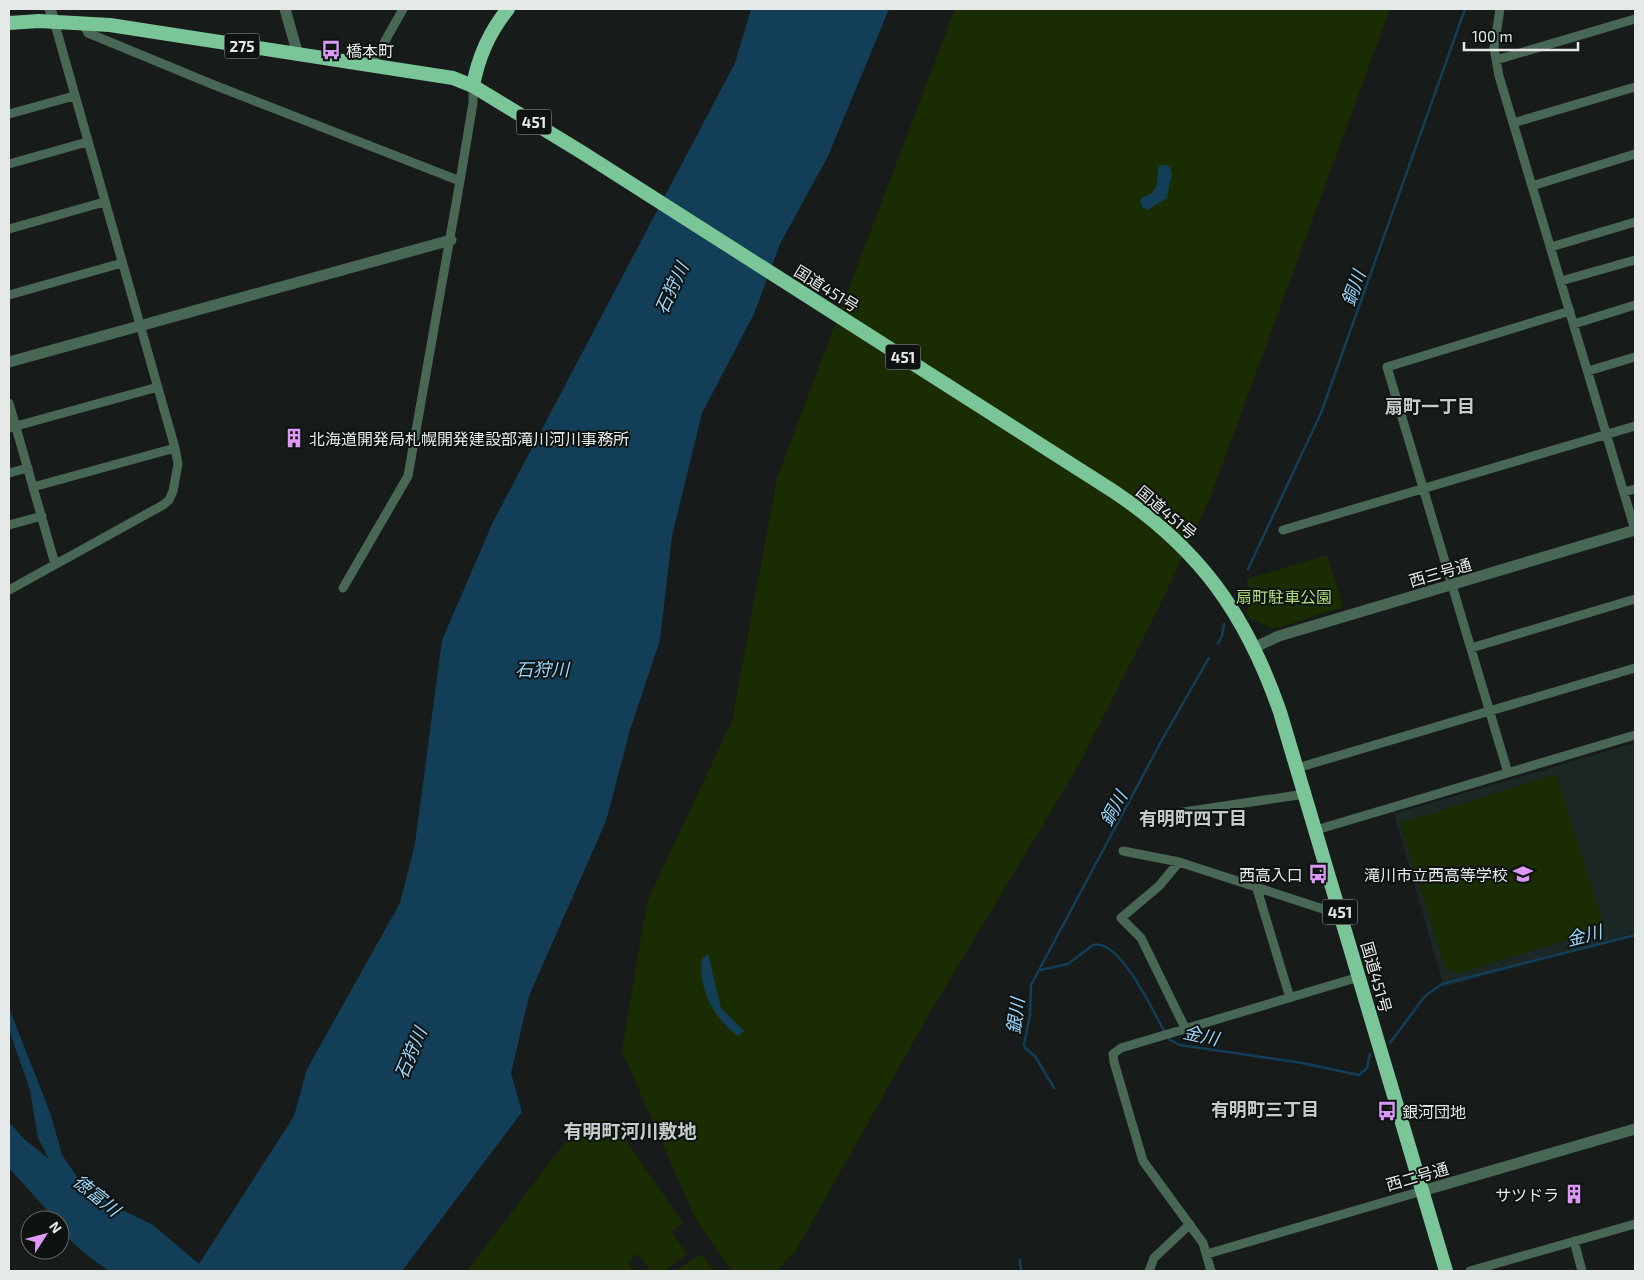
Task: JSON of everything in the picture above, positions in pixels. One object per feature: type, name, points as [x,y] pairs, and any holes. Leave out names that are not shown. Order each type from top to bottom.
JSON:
[{"type":"highway","points":[[473,86],[477,65],[496,23],[508,9]]},
{"type":"highway","name":"275","points":[[9,23],[52,15],[82,22],[453,78],[473,86]]},
{"type":"highway","name":"国道451号","points":[[473,86],[593,160],[1132,504],[1161,526],[1201,567],[1235,611],[1255,647],[1278,704],[1446,1271]]},
{"type":"street","points":[[285,9],[298,55]]},
{"type":"street","points":[[370,66],[403,9]]},
{"type":"street","points":[[1500,9],[1495,33],[1496,60],[1513,123],[1635,530]]},
{"type":"street","points":[[9,590],[169,500],[178,464],[158,387],[52,15]]},
{"type":"street","points":[[1496,60],[1635,19]]},
{"type":"street","points":[[82,22],[88,33],[460,181]]},
{"type":"street","points":[[343,588],[408,476],[473,103],[473,86]]},
{"type":"street","points":[[1513,123],[1635,87]]},
{"type":"street","points":[[9,114],[74,96]]},
{"type":"street","points":[[9,164],[87,142]]},
{"type":"street","points":[[1532,186],[1635,154]]},
{"type":"street","points":[[9,229],[104,202]]},
{"type":"street","points":[[1551,247],[1635,222]]},
{"type":"street","points":[[9,362],[140,324],[450,240]]},
{"type":"street","points":[[1561,281],[1635,260]]},
{"type":"street","points":[[9,295],[122,263]]},
{"type":"street","points":[[1574,324],[1635,305]]},
{"type":"street","points":[[1508,773],[1422,489],[1388,367],[1570,311]]},
{"type":"street","points":[[1588,371],[1635,357]]},
{"type":"street","points":[[12,428],[158,387]]},
{"type":"street","points":[[9,403],[12,428],[28,468],[55,564]]},
{"type":"street","points":[[1283,530],[1635,426]]},
{"type":"street","points":[[33,487],[175,448]]},
{"type":"street","points":[[9,473],[28,468]]},
{"type":"street","points":[[1624,492],[1635,489]]},
{"type":"street","points":[[9,525],[42,516]]},
{"type":"street","name":"西三号通","points":[[1255,647],[1279,636],[1635,530]]},
{"type":"street","points":[[1471,648],[1635,600]]},
{"type":"street","points":[[1297,768],[1635,668]]},
{"type":"street","points":[[1316,830],[1635,735]]},
{"type":"street","points":[[1157,816],[1305,794]]},
{"type":"street","points":[[1123,851],[1179,862],[1256,889],[1323,909],[1338,905]]},
{"type":"street","points":[[1179,862],[1159,886],[1121,918],[1141,938],[1185,1028]]},
{"type":"street","points":[[1256,889],[1290,998]]},
{"type":"street","points":[[1211,1271],[1208,1254],[1190,1224],[1143,1161],[1113,1054],[1121,1048],[1359,976]]},
{"type":"street","name":"西二号通","points":[[1208,1254],[1635,1128]]},
{"type":"street","points":[[1148,1271],[1154,1258],[1190,1224]]},
{"type":"street","points":[[1470,1271],[1635,1224]]},
{"type":"street","points":[[1574,1241],[1582,1271]]},
{"type":"shaded area","name":"滝川市立西高等学校","points":[[1635,743],[1635,933],[1444,987],[1394,814]]},
{"type":"green space","points":[[955,9],[1390,9],[1210,498],[1163,599],[1080,763],[932,1009],[795,1252],[776,1271],[732,1271],[695,1218],[622,1051],[647,902],[732,721],[777,478]]},
{"type":"green space","name":"扇町駐車公園","points":[[1327,555],[1343,607],[1273,629],[1246,616],[1252,592],[1246,582],[1250,578]]},
{"type":"green space","name":"滝川市立西高等学校","points":[[1556,774],[1605,928],[1457,974],[1445,967],[1400,823]]},
{"type":"green space","points":[[601,1120],[619,1130],[683,1223],[672,1232],[687,1254],[664,1271],[651,1271],[638,1254],[628,1261],[633,1269],[630,1271],[467,1271],[575,1129],[587,1121]]},
{"type":"green space","points":[[703,1255],[714,1271],[675,1271]]},
{"type":"water","name":"石狩川","points":[[751,9],[889,9],[828,156],[780,244],[754,314],[702,413],[672,536],[660,640],[630,730],[606,821],[529,996],[511,1073],[522,1112],[402,1271],[109,1271],[87,1255],[70,1239],[70,1210],[47,1210],[9,1168],[9,1122],[24,1139],[49,1159],[38,1138],[30,1090],[9,1030],[9,1008],[51,1115],[62,1155],[80,1181],[116,1207],[153,1225],[199,1264],[294,1116],[307,1069],[400,903],[415,844],[442,640],[493,522],[735,63]]},
{"type":"water","points":[[1168,165],[1172,172],[1167,198],[1147,210],[1142,207],[1141,198],[1152,193],[1154,190],[1157,182],[1158,167]]},
{"type":"water","points":[[708,954],[721,1008],[744,1031],[738,1036],[729,1029],[715,1012],[705,992],[701,970],[702,959]]},
{"type":"waterway","name":"銅川","points":[[1248,569],[1321,413],[1465,9]]},
{"type":"waterway","name":"銅川","points":[[1218,643],[1222,636],[1224,624]]},
{"type":"waterway","name":"銅川","points":[[1054,1088],[1035,1056],[1025,1048],[1024,1044],[1030,1015],[1031,985],[1163,738],[1209,658]]},
{"type":"waterway","name":"金川","points":[[1390,1043],[1425,996],[1442,984],[1635,935]]},
{"type":"waterway","name":"金川","points":[[1040,970],[1068,964],[1093,945],[1103,946],[1114,953],[1135,978],[1165,1032]]},
{"type":"waterway","name":"金川","points":[[1167,1037],[1180,1045],[1302,1063],[1359,1075],[1367,1068],[1370,1054]]},
{"type":"waterway","name":"銀川","points":[[1020,1260],[1021,1271]]},
{"type":"place","name":"橋本町","points":[[331,50]]},
{"type":"place","name":"北海道開発局札幌開発建設部滝川河川事務所","points":[[294,438]]},
{"type":"place","name":"西高入口","points":[[1318,874]]},
{"type":"place","name":"滝川市立西高等学校","points":[[1523,874]]},
{"type":"place","name":"銀河団地","points":[[1387,1111]]},
{"type":"place","name":"サツドラ","points":[[1574,1194]]},
{"type":"district","name":"扇町一丁目","points":[[1430,406]]},
{"type":"district","name":"有明町四丁目","points":[[1193,818]]},
{"type":"district","name":"有明町三丁目","points":[[1265,1109]]},
{"type":"district","name":"有明町河川敷地","points":[[630,1130]]},
{"type":"water label","name":"徳富川","points":[[97,1195]]}]
